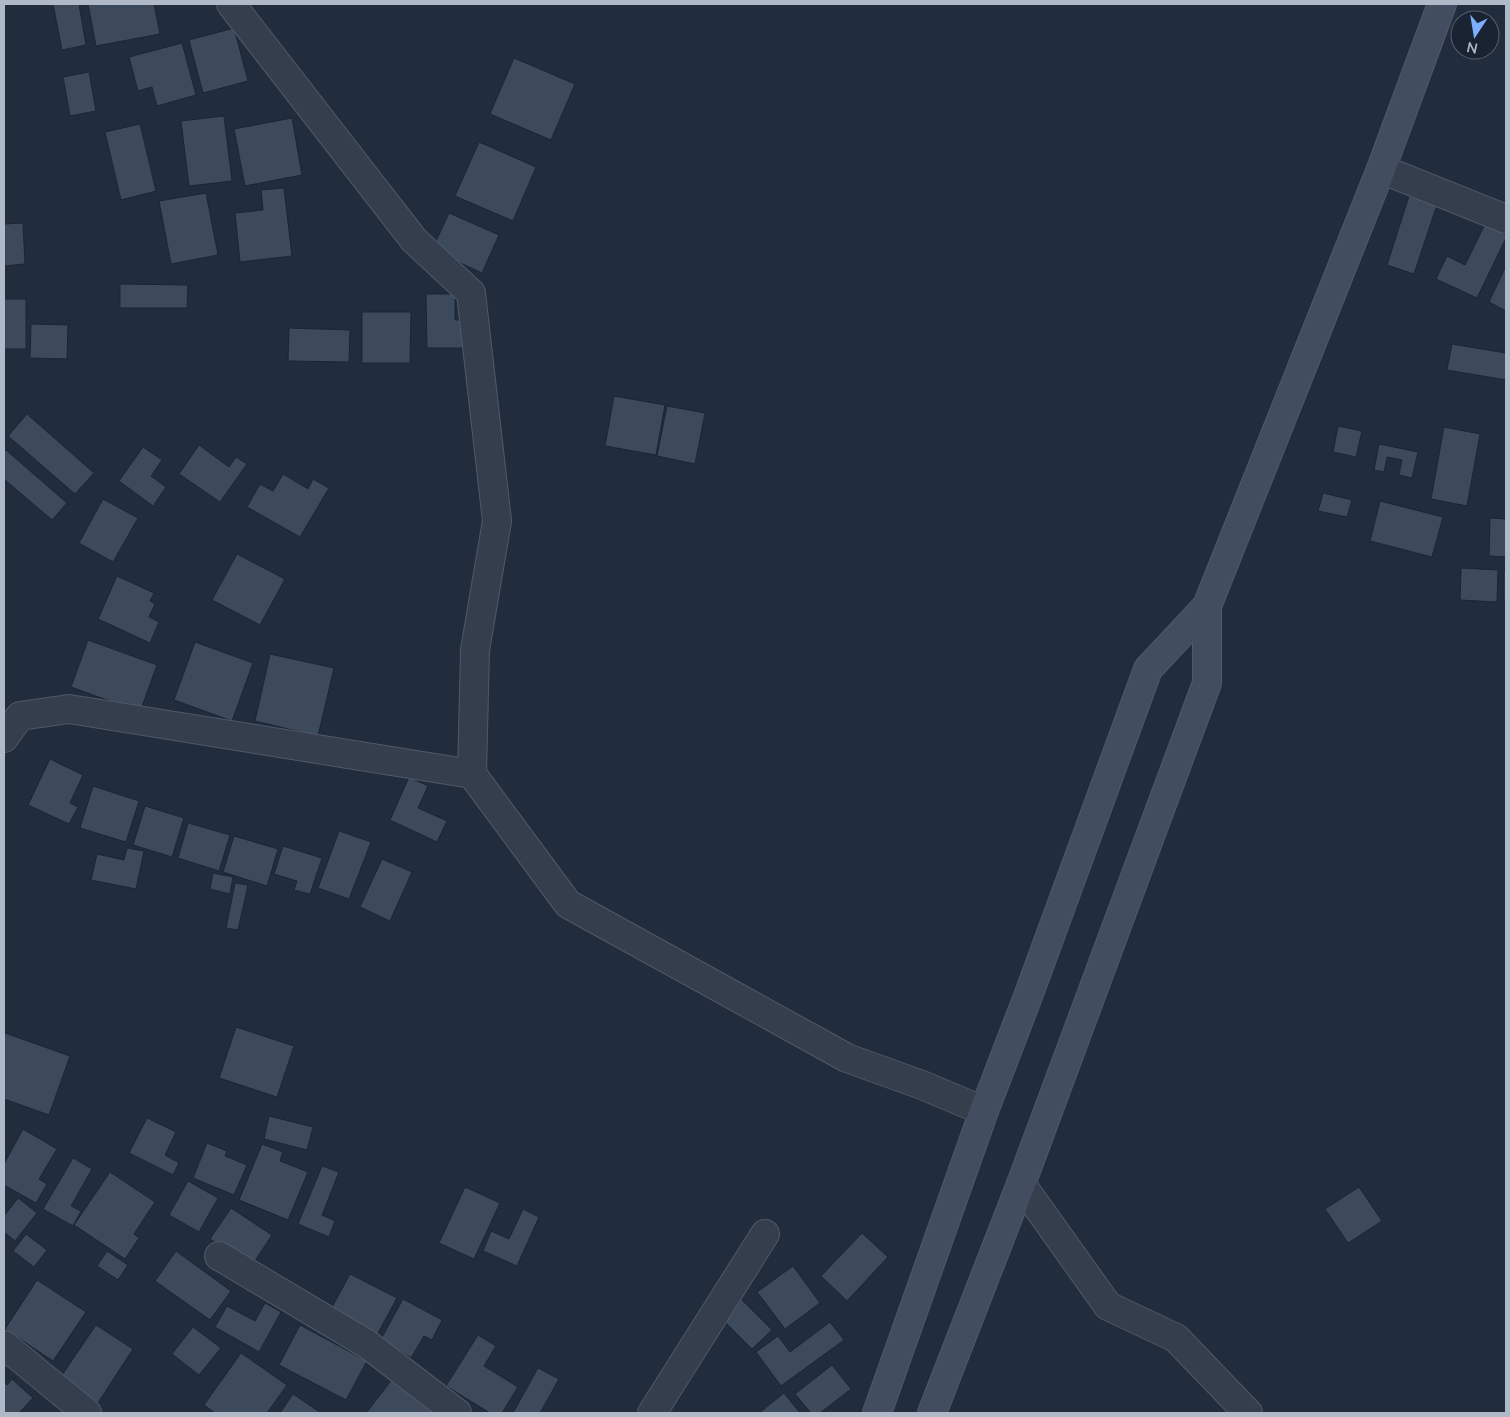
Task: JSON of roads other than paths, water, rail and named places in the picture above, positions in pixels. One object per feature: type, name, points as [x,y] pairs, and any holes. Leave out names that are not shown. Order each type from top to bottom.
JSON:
[{"type":"main road","points":[[877,1413],[984,1111],[1148,669],[1207,606],[1381,169],[1442,4]]},
{"type":"main road","points":[[932,1413],[1021,1184],[1207,683],[1207,606]]},
{"type":"street","points":[[231,4],[414,240],[471,292],[497,521],[475,650],[472,774],[568,904],[847,1058],[922,1085],[984,1111]]},
{"type":"street","points":[[1381,169],[1506,219]]},
{"type":"street","points":[[4,738],[20,716],[69,709],[472,774]]},
{"type":"street","points":[[1021,1184],[1108,1306],[1176,1338],[1248,1413]]},
{"type":"street","points":[[652,1413],[765,1234]]},
{"type":"street","points":[[219,1256],[366,1344],[457,1413]]},
{"type":"street","points":[[4,1345],[87,1413]]}]
